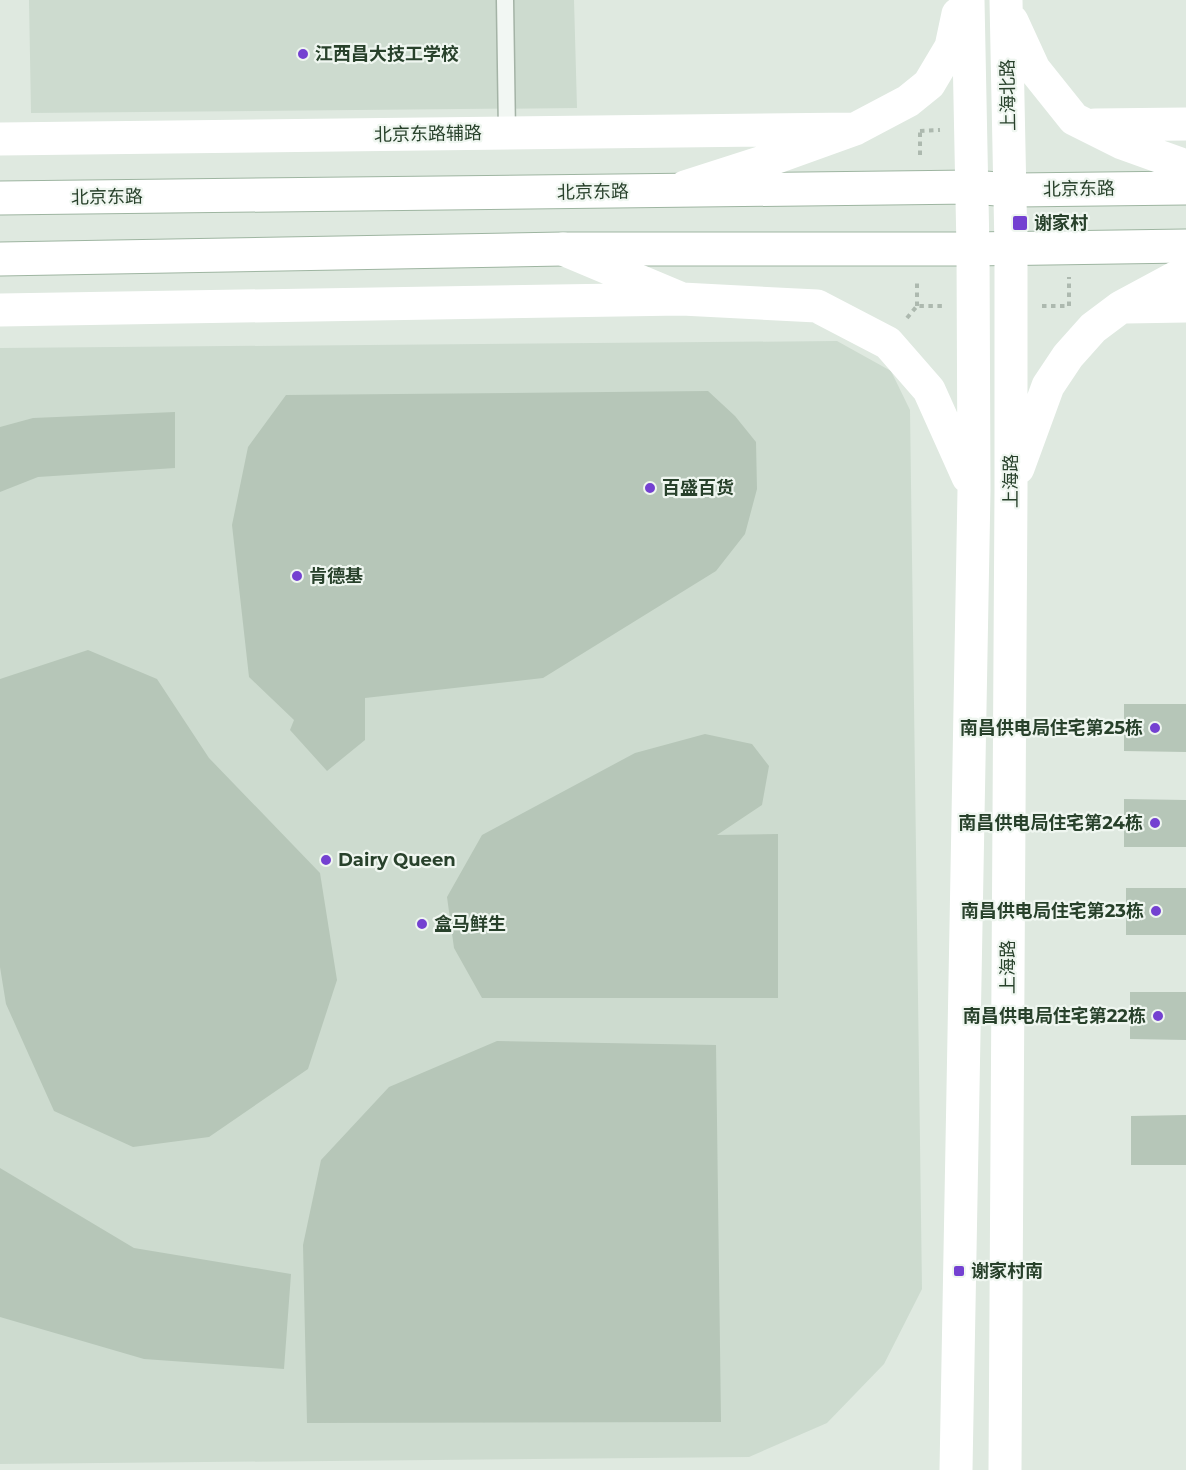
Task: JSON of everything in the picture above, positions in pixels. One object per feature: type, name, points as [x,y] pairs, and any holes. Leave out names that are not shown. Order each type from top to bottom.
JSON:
[{"type":"main road","points":[[672,191],[855,129],[908,101],[929,84],[951,47],[961,0]]},
{"type":"main road","points":[[968,0],[972,187]]},
{"type":"main road","points":[[1006,5],[1034,69],[1074,118],[1122,143],[1186,166]]},
{"type":"main road","name":"上海北路","points":[[1006,5],[1011,248]]},
{"type":"main road","points":[[1087,125],[1186,124]]},
{"type":"main road","name":"北京东路辅路","points":[[0,139],[855,129]]},
{"type":"main road","name":"北京东路","points":[[0,198],[972,187],[1010,190],[1186,188]]},
{"type":"main road","name":"上海路","points":[[956,1470],[974,490],[972,187]]},
{"type":"main road","points":[[0,259],[563,249],[973,249],[1186,246]]},
{"type":"main road","name":"上海路","points":[[1005,1470],[1011,248]]},
{"type":"main road","points":[[563,249],[682,299]]},
{"type":"main road","points":[[1011,490],[1048,386],[1068,356],[1093,328],[1121,307],[1186,272]]},
{"type":"main road","points":[[0,310],[682,299],[817,306],[888,342],[929,390],[974,490]]},
{"type":"main road","points":[[1121,307],[1186,306]]},
{"type":"lane","points":[[505,0],[507,133]]},
{"type":"shaded area","name":"江西昌大技工学校","points":[[29,0],[574,0],[577,108],[31,113]]},
{"type":"shaded area","points":[[837,341],[891,371],[910,410],[922,1289],[884,1364],[827,1423],[749,1457],[0,1464],[0,348]]},
{"type":"building","points":[[708,391],[735,416],[756,442],[757,489],[745,534],[716,571],[543,678],[365,698],[365,740],[327,771],[290,730],[294,720],[249,677],[232,525],[248,447],[286,395]]},
{"type":"building","points":[[175,412],[175,468],[38,477],[0,492],[0,427],[33,418]]},
{"type":"building","points":[[88,650],[157,679],[209,758],[320,873],[337,980],[308,1069],[209,1137],[133,1147],[54,1111],[6,1004],[0,967],[0,679]]},
{"type":"building","name":"南昌供电局住宅第25栋","points":[[1124,704],[1186,704],[1186,752],[1124,751]]},
{"type":"building","points":[[705,734],[752,744],[769,766],[762,805],[717,835],[778,834],[778,998],[482,998],[454,948],[447,897],[482,835],[635,753]]},
{"type":"building","name":"南昌供电局住宅第24栋","points":[[1124,799],[1186,800],[1186,847],[1124,847]]},
{"type":"building","name":"南昌供电局住宅第23栋","points":[[1126,888],[1186,888],[1186,935],[1126,935]]},
{"type":"building","name":"南昌供电局住宅第22栋","points":[[1130,992],[1186,992],[1186,1040],[1130,1039]]},
{"type":"building","points":[[497,1041],[716,1045],[721,1422],[307,1423],[303,1245],[321,1160],[389,1087]]},
{"type":"building","points":[[1186,1115],[1186,1165],[1131,1165],[1131,1116]]},
{"type":"building","points":[[0,1168],[134,1248],[291,1274],[284,1369],[144,1359],[0,1317]]},
{"type":"place","name":"江西昌大技工学校","points":[[303,54]]},
{"type":"place","name":"谢家村","points":[[1020,223]]},
{"type":"place","name":"百盛百货","points":[[650,488]]},
{"type":"place","name":"肯德基","points":[[297,576]]},
{"type":"place","name":"南昌供电局住宅第25栋","points":[[1155,728]]},
{"type":"place","name":"南昌供电局住宅第24栋","points":[[1155,823]]},
{"type":"place","name":"Dairy Queen","points":[[326,860]]},
{"type":"place","name":"南昌供电局住宅第23栋","points":[[1156,911]]},
{"type":"place","name":"盒马鲜生","points":[[422,924]]},
{"type":"place","name":"南昌供电局住宅第22栋","points":[[1158,1016]]},
{"type":"place","name":"谢家村南","points":[[959,1271]]}]
